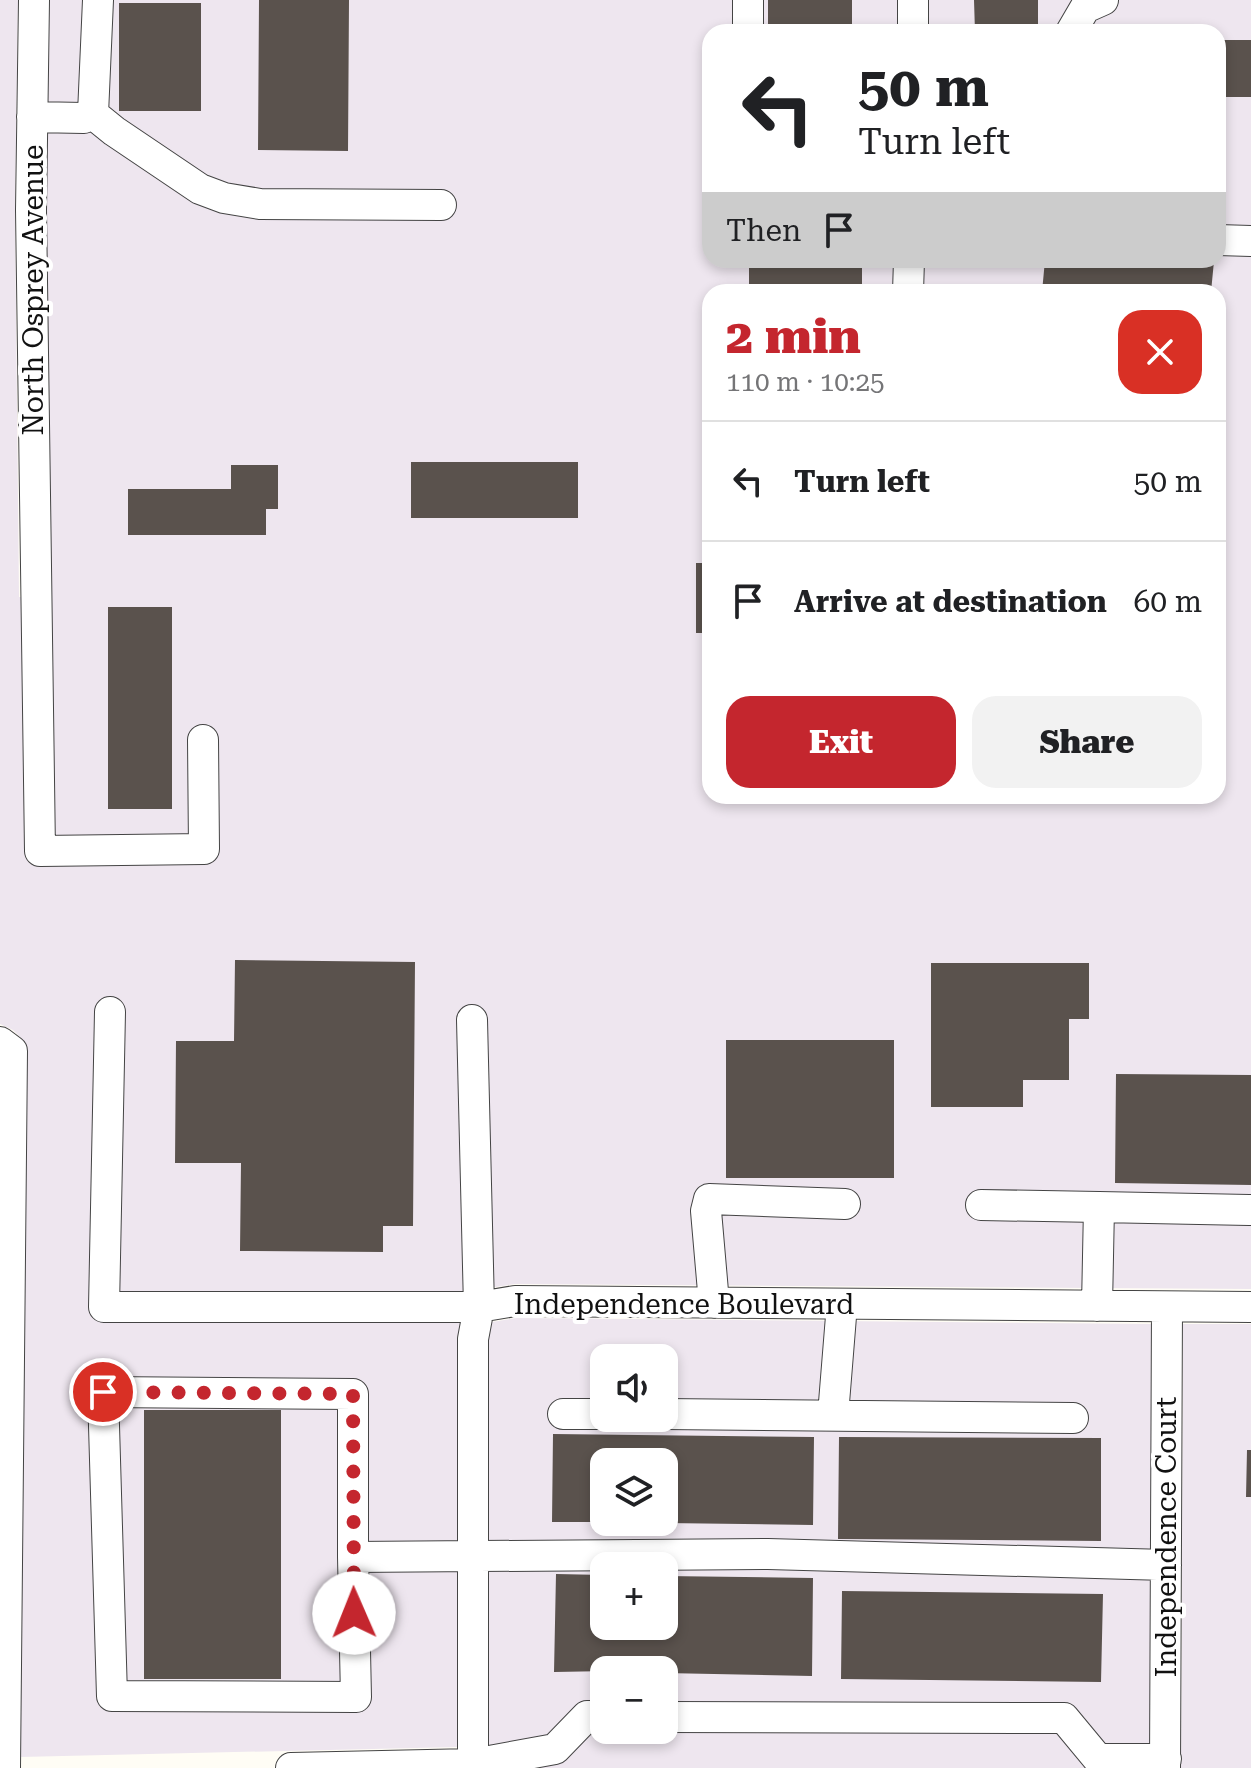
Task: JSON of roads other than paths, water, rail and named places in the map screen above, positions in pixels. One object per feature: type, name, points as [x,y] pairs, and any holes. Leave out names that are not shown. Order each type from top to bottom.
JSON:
[{"type":"street","name":"North Osprey Avenue","points":[[34,0],[35,580],[40,851],[204,849],[203,740]]},
{"type":"street","points":[[93,114],[98,0]]},
{"type":"street","points":[[748,0],[748,24]]},
{"type":"street","points":[[913,0],[913,24]]},
{"type":"street","points":[[1076,24],[1085,8],[1103,0]]},
{"type":"street","points":[[32,117],[84,118],[93,114]]},
{"type":"street","points":[[93,114],[200,189],[224,198],[260,204],[441,205]]},
{"type":"street","points":[[1226,240],[1251,241]]},
{"type":"street","points":[[110,1012],[104,1307],[479,1307],[472,1020]]},
{"type":"street","points":[[0,1042],[12,1051],[3,1693],[5,1768]]},
{"type":"street","points":[[714,1303],[706,1211],[709,1199],[845,1204]]},
{"type":"street","points":[[981,1205],[1249,1210]]},
{"type":"street","points":[[1097,1306],[1099,1207]]},
{"type":"street","name":"Independence Boulevard","points":[[473,1766],[473,1339],[479,1307],[515,1301],[1251,1307]]},
{"type":"street","points":[[833,1415],[842,1304]]},
{"type":"street","name":"Independence Court","points":[[1166,1763],[1167,1307]]},
{"type":"street","points":[[103,1392],[353,1394],[353,1557],[356,1697],[112,1696],[103,1392]]},
{"type":"street","points":[[563,1414],[590,1414]]},
{"type":"street","points":[[678,1414],[1073,1418]]},
{"type":"street","points":[[353,1557],[768,1554],[1166,1565]]},
{"type":"street","points":[[291,1768],[473,1766],[556,1758],[590,1716]]},
{"type":"street","points":[[678,1717],[1064,1718],[1097,1763],[1166,1763]]}]
